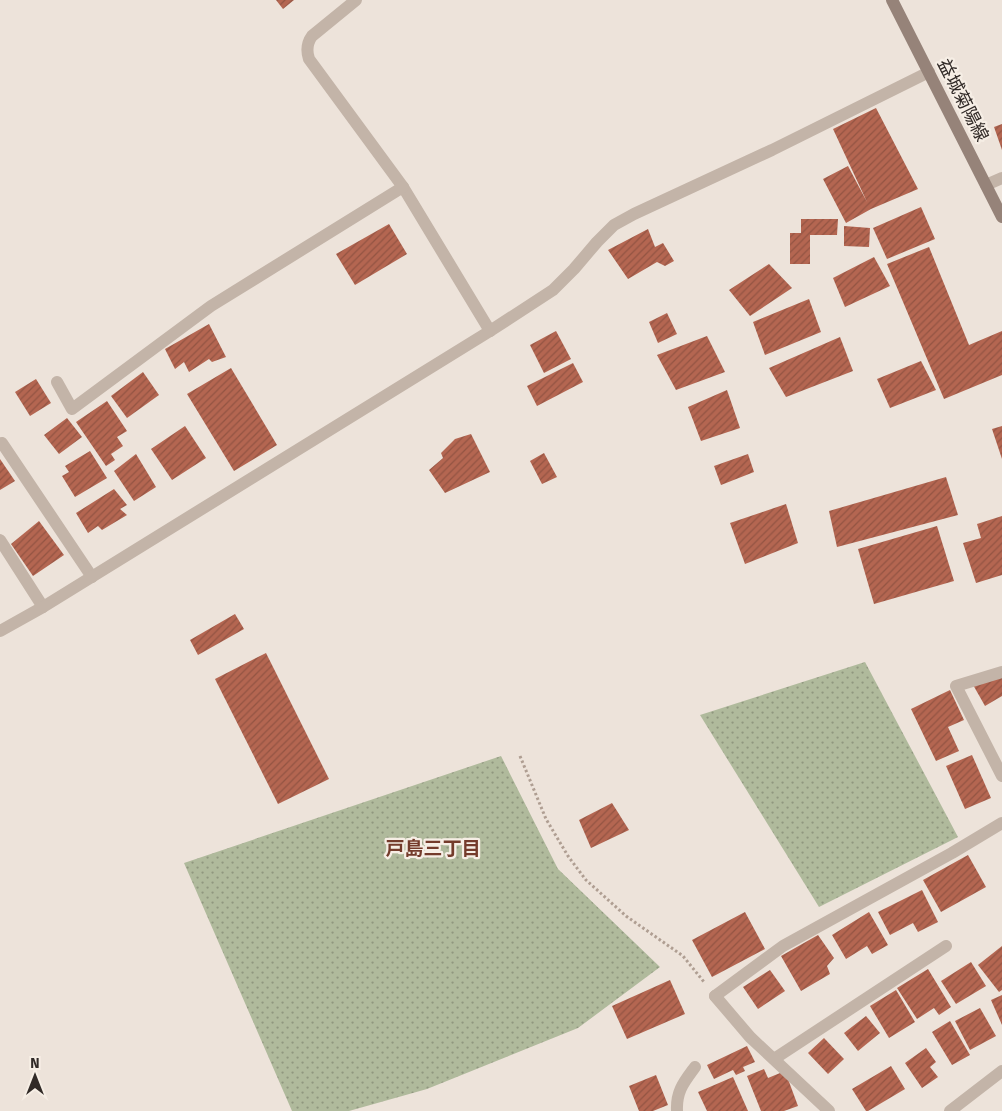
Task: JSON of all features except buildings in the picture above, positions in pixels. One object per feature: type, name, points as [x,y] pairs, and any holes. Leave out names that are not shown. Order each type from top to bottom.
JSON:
[{"type":"main road","name":"益城菊陽線","points":[[892,0],[1002,217]]},
{"type":"street","points":[[356,0],[312,36],[309,40],[307,53],[309,59],[404,187],[490,330]]},
{"type":"street","points":[[0,632],[92,577],[553,290],[614,225],[930,72]]},
{"type":"street","points":[[986,185],[1002,178]]},
{"type":"street","points":[[57,382],[72,409],[211,306],[404,187]]},
{"type":"street","points":[[2,443],[92,577]]},
{"type":"street","points":[[0,540],[43,607]]},
{"type":"street","points":[[1002,672],[956,686],[1002,776]]},
{"type":"street","points":[[829,1111],[750,1037],[715,996],[783,946],[952,853],[1002,822]]},
{"type":"street","points":[[774,1059],[946,946]]},
{"type":"street","points":[[677,1111],[676,1100],[680,1089],[695,1067]]},
{"type":"street","points":[[950,1111],[1002,1071]]},
{"type":"path","points":[[520,756],[546,819],[568,856],[586,880],[626,916],[683,956],[715,996]]},
{"type":"green space","points":[[865,662],[958,837],[819,907],[700,715]]},
{"type":"green space","points":[[501,756],[558,869],[660,967],[578,1028],[427,1089],[349,1111],[292,1111],[184,863]]},
{"type":"district","name":"戸島三丁目","points":[[433,848]]}]
